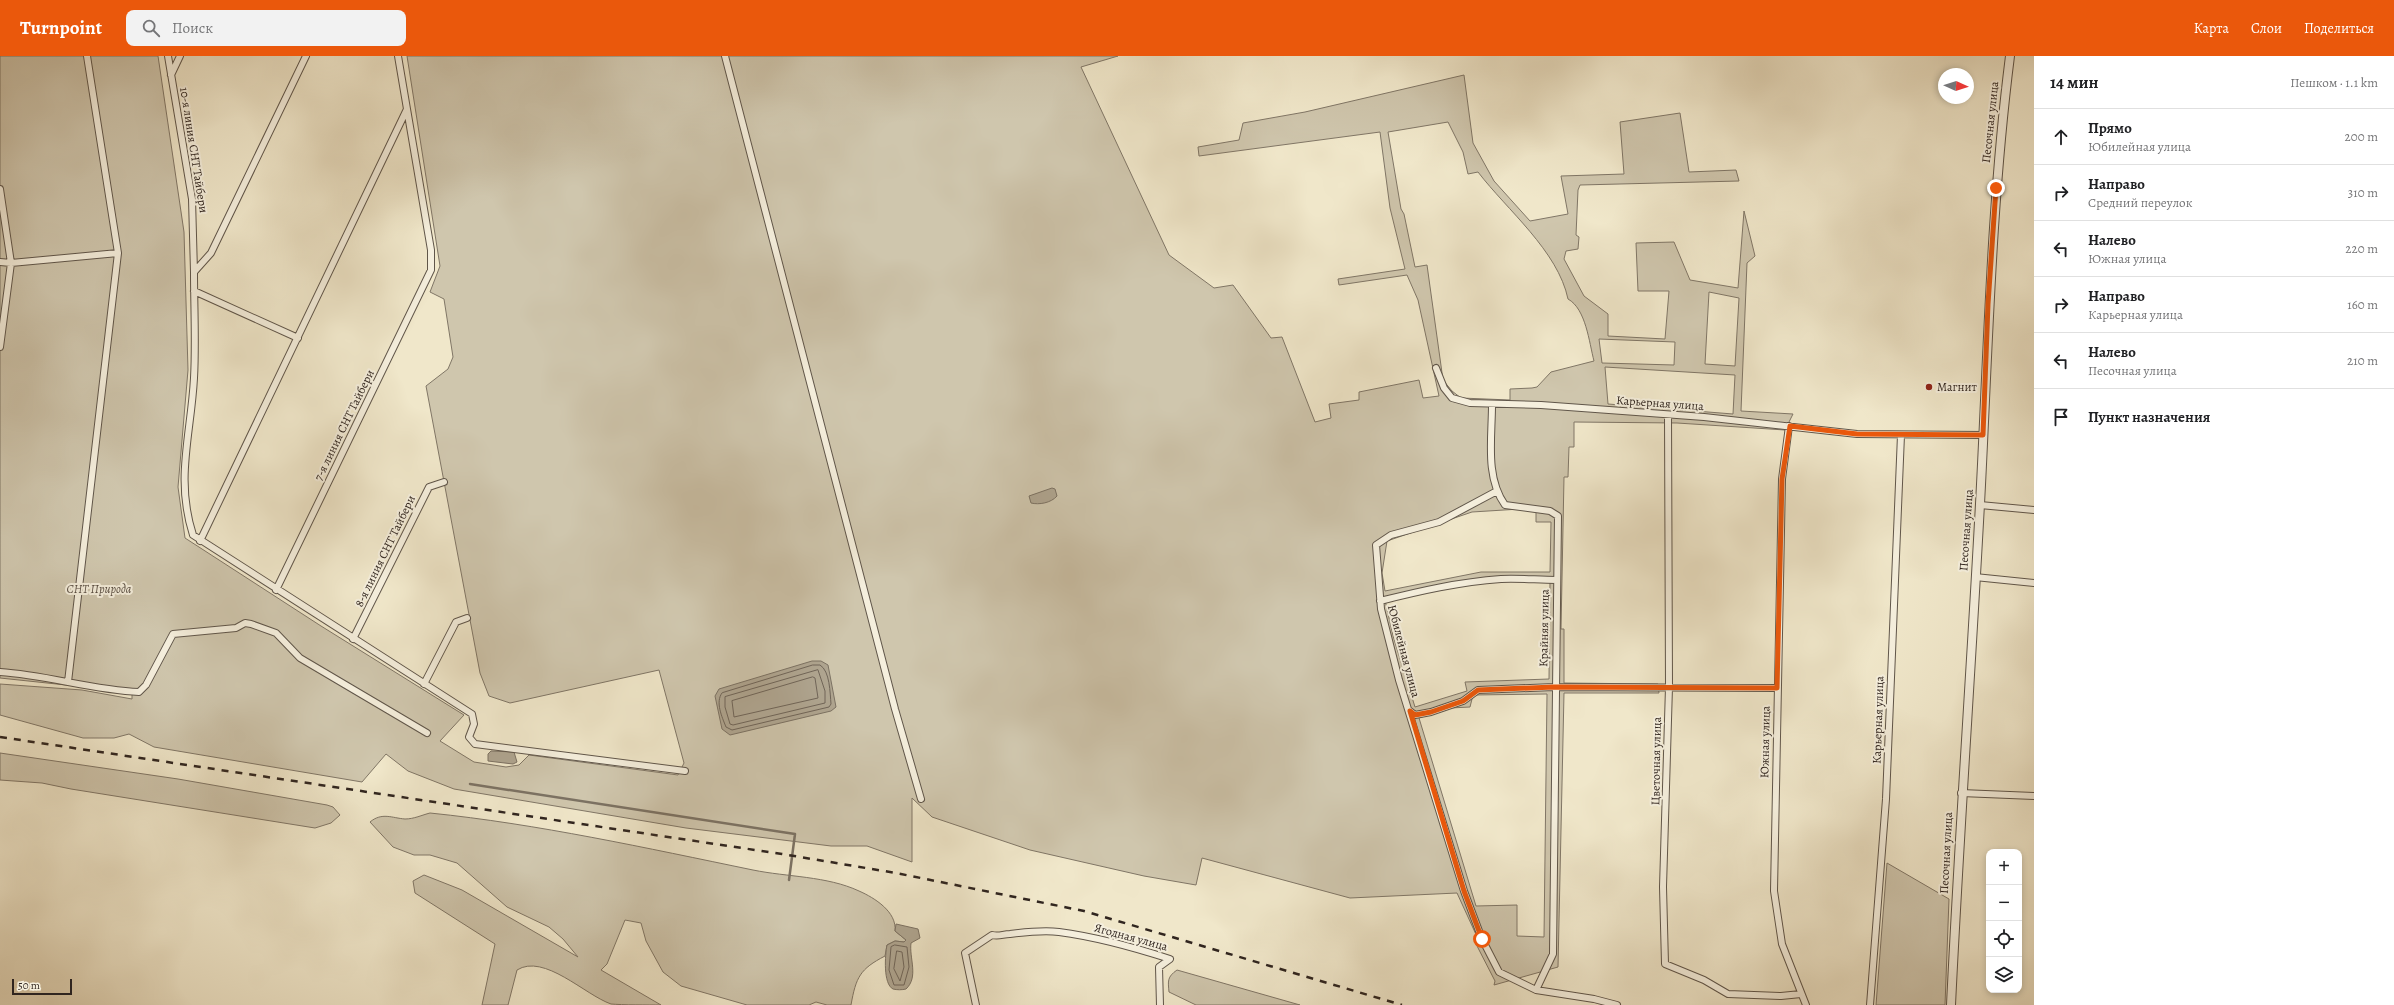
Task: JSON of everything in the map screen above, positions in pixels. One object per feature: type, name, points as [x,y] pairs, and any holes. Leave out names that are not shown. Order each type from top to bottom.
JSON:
[{"type":"street","points":[[68,682],[118,253],[87,56]]},
{"type":"street","name":"10-я линия СНТ Тайбери","points":[[168,56],[192,199],[194,380],[183,482],[185,508],[191,530],[193,535],[200,541]]},
{"type":"street","points":[[171,75],[180,56]]},
{"type":"street","points":[[194,272],[211,253],[306,56]]},
{"type":"street","points":[[398,56],[406,109],[200,541],[472,714],[474,724],[469,737],[475,744],[684,771]]},
{"type":"street","points":[[725,56],[895,708],[921,799]]},
{"type":"street","name":"Песочная улица","points":[[1951,1005],[1961,793],[1980,505],[1988,304],[1999,140],[2010,56]]},
{"type":"street","name":"7-я линия СНТ Тайбери","points":[[276,590],[431,270],[431,250],[406,109]]},
{"type":"street","points":[[0,189],[11,263],[0,347]]},
{"type":"street","points":[[0,262],[11,263],[118,253]]},
{"type":"street","points":[[194,291],[298,338]]},
{"type":"street","name":"Карьерная улица","points":[[1436,368],[1444,388],[1452,398],[1470,403],[1492,405],[1541,405],[1668,415],[1790,426],[1857,434],[1983,435]]},
{"type":"street","name":"Крайняя улица","points":[[1492,405],[1492,481],[1505,505],[1550,511],[1558,516],[1554,687],[1553,954],[1536,990]]},
{"type":"street","name":"Цветочная улица","points":[[1668,415],[1668,687],[1664,887],[1665,964],[1704,980],[1728,994],[1781,996],[1801,994]]},
{"type":"street","name":"Южная улица","points":[[1790,426],[1782,479],[1774,890],[1782,944],[1806,1005]]},
{"type":"street","name":"Карьерная улица","points":[[1870,1005],[1886,799],[1901,435]]},
{"type":"street","name":"8-я линия СНТ Тайбери","points":[[353,639],[429,487],[444,482]]},
{"type":"street","name":"Юбилейная улица","points":[[1497,491],[1439,522],[1391,535],[1376,545],[1380,601],[1399,680],[1410,711],[1464,891],[1482,939],[1499,972],[1536,990],[1594,999],[1617,1005]]},
{"type":"street","points":[[1980,505],[2034,510]]},
{"type":"street","points":[[1975,577],[2034,583]]},
{"type":"street","points":[[1380,601],[1430,588],[1468,582],[1502,579],[1556,580]]},
{"type":"street","points":[[424,684],[456,622],[467,618]]},
{"type":"street","points":[[0,672],[30,674],[68,682],[139,692],[146,685],[173,634],[236,628],[245,623],[276,633],[300,658],[427,734]]},
{"type":"street","points":[[1410,711],[1415,715],[1431,712],[1463,701],[1478,690],[1554,687],[1777,688]]},
{"type":"street","points":[[1961,793],[2034,796]]},
{"type":"street","name":"Ягодная улица","points":[[976,1005],[965,953],[992,935],[999,937],[1007,934],[1059,932],[1111,941],[1170,959],[1159,967],[1160,1005]]},
{"type":"green space","name":"СНТ Природа","points":[[0,56],[158,56],[184,232],[188,370],[178,487],[185,538],[321,626],[464,715],[440,741],[474,762],[506,767],[519,765],[529,755],[678,775],[684,763],[659,670],[510,703],[489,696],[480,673],[426,386],[448,369],[453,357],[444,299],[430,292],[440,266],[407,56],[1118,56],[1081,67],[1169,255],[1214,288],[1233,285],[1271,338],[1282,337],[1315,422],[1331,418],[1329,404],[1359,400],[1359,392],[1419,380],[1423,398],[1439,396],[1418,300],[1407,275],[1339,285],[1338,279],[1405,269],[1390,208],[1380,132],[1199,156],[1198,147],[1239,140],[1243,123],[1305,112],[1464,75],[1473,143],[1494,181],[1530,221],[1568,214],[1561,176],[1624,174],[1620,122],[1680,113],[1689,172],[1736,170],[1739,181],[1580,185],[1578,190],[1576,235],[1579,237],[1578,249],[1566,251],[1564,259],[1584,296],[1608,314],[1608,336],[1665,339],[1669,291],[1638,291],[1636,243],[1674,242],[1690,280],[1738,288],[1744,211],[1755,256],[1747,263],[1741,411],[1793,414],[1785,430],[1677,423],[1574,422],[1574,447],[1569,447],[1568,477],[1564,477],[1561,629],[1564,629],[1564,683],[1658,684],[1659,693],[1564,693],[1558,967],[1494,985],[1495,981],[1476,944],[1479,941],[1457,893],[1350,898],[1202,858],[1196,885],[1144,876],[1030,850],[932,817],[912,798],[912,862],[867,846],[831,846],[686,828],[454,789],[408,771],[386,754],[362,782],[154,747],[129,734],[114,738],[83,738],[0,715],[0,684],[82,690],[132,699],[132,692],[0,678]],"holes":[[[1448,122],[1463,152],[1468,174],[1478,172],[1530,232],[1554,264],[1568,299],[1579,310],[1583,318],[1594,361],[1551,372],[1537,387],[1510,389],[1510,400],[1461,398],[1452,391],[1443,380],[1427,265],[1415,267],[1404,214],[1401,209],[1388,132]],[[1709,292],[1739,298],[1735,366],[1705,364]],[[1599,339],[1675,342],[1674,365],[1602,363]],[[1605,367],[1735,375],[1733,414],[1608,404]],[[1536,508],[1536,522],[1551,522],[1550,572],[1481,572],[1385,591],[1382,573],[1387,541],[1472,512]],[[1483,580],[1550,581],[1549,679],[1465,682],[1467,691],[1415,707],[1393,636],[1385,600]],[[1547,694],[1544,937],[1517,936],[1517,905],[1476,906],[1419,718],[1450,708],[1470,707],[1473,695]]]},
{"type":"green space","points":[[0,753],[178,779],[327,805],[333,807],[340,815],[331,823],[315,828],[71,789],[42,783],[0,780]]},
{"type":"green space","points":[[430,813],[511,823],[632,845],[753,870],[834,882],[859,891],[884,906],[895,924],[895,931],[906,940],[904,942],[895,941],[887,945],[885,956],[870,965],[860,975],[855,987],[851,1005],[827,1005],[816,1002],[809,1005],[747,1005],[681,986],[663,972],[646,941],[641,923],[625,920],[607,964],[601,970],[661,1005],[611,1004],[552,971],[539,967],[528,966],[517,970],[508,1005],[482,1005],[495,944],[415,893],[413,881],[424,875],[462,890],[578,957],[563,939],[549,927],[507,907],[457,863],[430,855],[414,855],[393,847],[370,822],[383,816],[408,819]]},
{"type":"green space","points":[[1887,863],[1949,899],[1945,1005],[1876,1005]]},
{"type":"green space","points":[[1177,970],[1300,1005],[1196,1005],[1169,992],[1168,985],[1170,977]]},
{"type":"water","points":[[1052,488],[1055,489],[1057,496],[1052,500],[1038,504],[1031,503],[1029,496]]},
{"type":"water","points":[[812,661],[821,661],[828,665],[836,707],[831,711],[730,735],[722,729],[715,696],[719,689]]},
{"type":"water","points":[[491,751],[514,752],[517,762],[513,764],[488,761],[488,754]]},
{"type":"water","points":[[896,924],[918,929],[920,938],[911,943],[913,967],[912,979],[906,989],[903,990],[893,989],[890,986],[886,976],[885,962],[887,945],[895,941],[904,942],[906,940],[895,931]]},
{"type":"waterway","points":[[470,784],[795,834],[789,880]]},
{"type":"railway","points":[[0,737],[782,854],[896,873],[1084,911],[1402,1005]]},
{"type":"place","name":"Магнит","points":[[1929,387]]},
{"type":"route","points":[[1482,939],[1464,891],[1410,711],[1415,715],[1431,712],[1463,701],[1478,690],[1554,687],[1777,688],[1782,479],[1790,426],[1799,429],[1857,434],[1983,435],[1988,304],[1996,188]]}]
